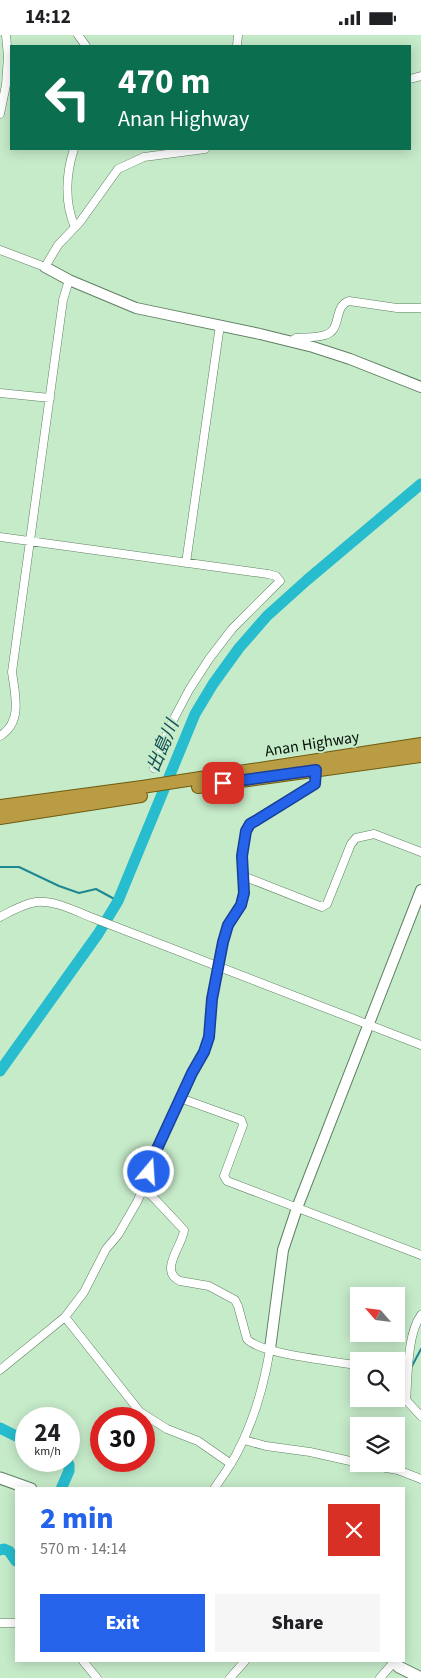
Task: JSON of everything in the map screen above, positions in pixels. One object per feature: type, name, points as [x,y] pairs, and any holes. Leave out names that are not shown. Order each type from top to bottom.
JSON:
[{"type":"highway","name":"Anan Highway","points":[[0,806],[187,784],[421,744]]},
{"type":"highway","name":"Anan Highway","points":[[187,784],[421,756]]},
{"type":"highway","name":"Anan Highway","points":[[0,818],[139,791]]},
{"type":"main road","points":[[0,1478],[25,1487]]},
{"type":"main road","points":[[394,1662],[398,1667],[421,1678]]},
{"type":"street","points":[[0,114],[6,85],[8,56],[6,35]]},
{"type":"street","points":[[74,150],[67,175],[71,219],[75,227]]},
{"type":"street","points":[[46,267],[58,245],[75,227],[118,169],[144,157],[197,150]]},
{"type":"street","points":[[0,250],[46,267],[69,280],[136,308],[292,341],[350,359],[421,387]]},
{"type":"street","points":[[0,736],[7,731],[14,721],[16,712],[12,672],[63,300],[69,280]]},
{"type":"street","points":[[292,341],[296,338],[326,335],[332,331],[340,308],[343,303],[349,301],[397,308],[421,308]]},
{"type":"street","points":[[186,563],[220,325]]},
{"type":"street","points":[[0,393],[50,398]]},
{"type":"street","points":[[0,537],[30,543],[268,574],[276,576],[280,581],[232,629],[209,659],[189,690],[169,728],[154,769]]},
{"type":"street","points":[[0,1370],[64,1317],[84,1292],[106,1249],[118,1235],[143,1189],[156,1151],[180,1098],[204,1052],[209,1037],[212,999],[223,942],[228,925],[241,905],[244,893],[242,856],[246,831],[250,824],[315,784],[316,770]]},
{"type":"street","points":[[243,876],[322,907],[327,904],[351,844],[356,838],[374,834],[421,852]]},
{"type":"street","points":[[215,1487],[244,1440],[266,1377],[283,1250],[297,1208],[421,890]]},
{"type":"street","points":[[0,917],[22,906],[36,902],[51,903],[421,1045]]},
{"type":"street","points":[[180,1098],[241,1120],[243,1125],[224,1176],[226,1181],[421,1255]]},
{"type":"street","points":[[143,1189],[184,1230],[171,1266],[171,1273],[175,1279],[209,1286],[235,1300],[247,1339],[250,1343],[270,1349],[350,1364]]},
{"type":"street","points":[[421,1315],[415,1324],[408,1362],[406,1400],[421,1416]]},
{"type":"street","points":[[64,1317],[140,1412],[167,1429],[198,1441],[231,1463]]},
{"type":"street","points":[[244,1440],[266,1447],[310,1452],[350,1461]]},
{"type":"street","points":[[401,1472],[421,1479]]},
{"type":"street","points":[[0,1623],[15,1623]]},
{"type":"street","points":[[84,1662],[97,1678]]},
{"type":"street","points":[[230,1678],[244,1662]]},
{"type":"street","points":[[380,1678],[394,1662]]},
{"type":"waterway","name":"出島川","points":[[0,1071],[98,934],[118,901],[195,714],[213,684],[239,648],[267,616],[421,484]]},
{"type":"waterway","points":[[0,867],[19,867],[59,886],[79,893],[96,889],[118,901]]},
{"type":"waterway","points":[[412,1366],[421,1349]]},
{"type":"waterway","name":"出島川","points":[[0,1428],[15,1436]]},
{"type":"waterway","name":"出島川","points":[[62,1487],[69,1472]]},
{"type":"waterway","name":"出島川","points":[[0,1550],[9,1551],[15,1560]]},
{"type":"route","points":[[149,1172],[156,1151],[192,1073],[204,1052],[209,1037],[212,999],[223,942],[228,925],[241,905],[244,893],[242,856],[246,831],[250,824],[315,784],[316,770],[223,783]]}]
